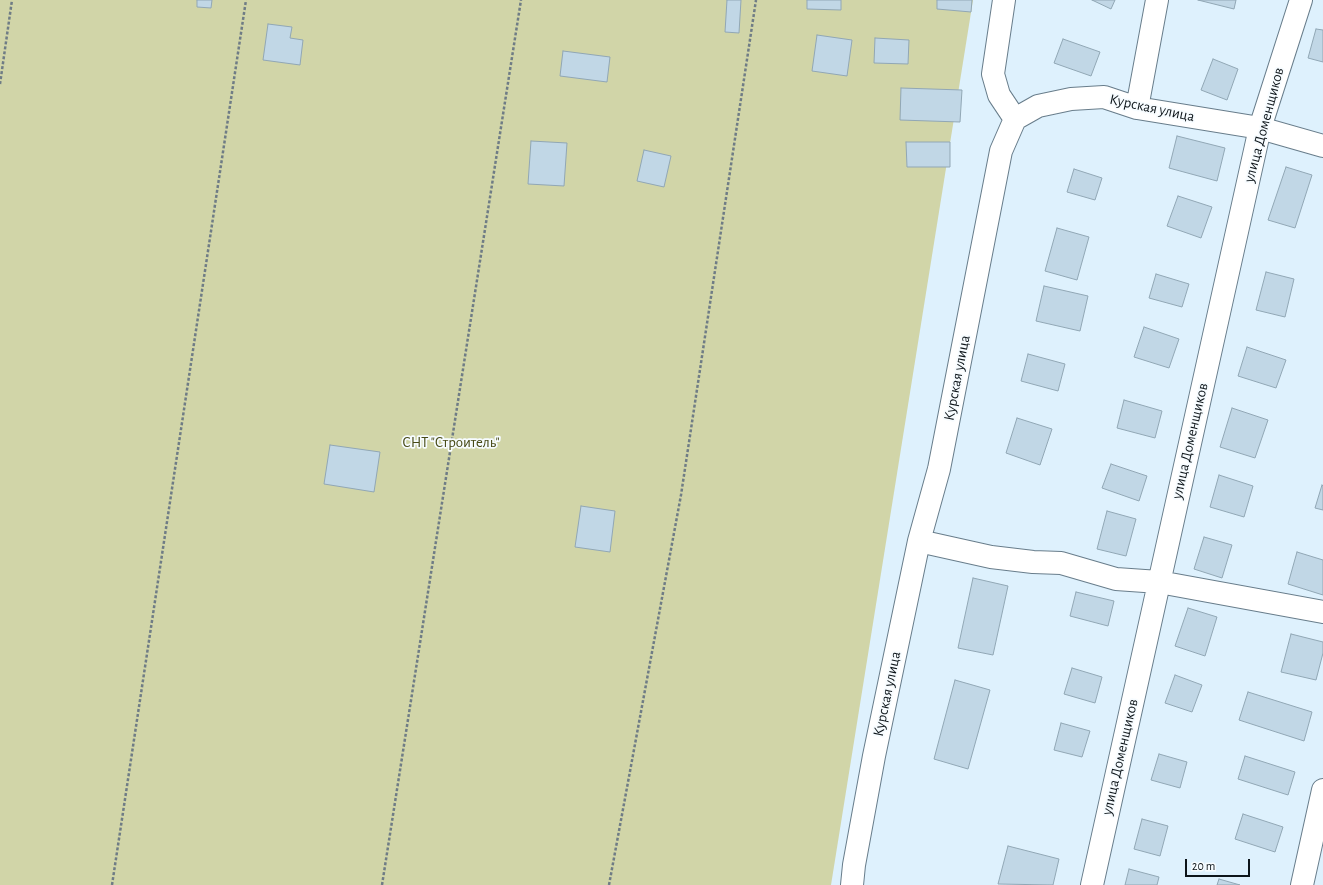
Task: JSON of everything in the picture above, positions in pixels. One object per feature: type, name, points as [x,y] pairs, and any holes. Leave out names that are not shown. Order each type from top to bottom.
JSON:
[{"type":"street","points":[[1004,0],[993,74],[999,95],[1015,119]]},
{"type":"street","points":[[1137,108],[1157,0]]},
{"type":"street","name":"улица Доменщиков","points":[[1092,885],[1260,128],[1301,0]]},
{"type":"street","name":"Курская улица","points":[[852,885],[854,865],[874,756],[919,542],[939,469],[1001,151],[1015,119],[1038,106],[1071,99],[1104,97],[1137,108],[1260,128],[1323,146]]},
{"type":"street","points":[[919,542],[991,557],[1033,562],[1061,563],[1116,579],[1159,582],[1323,612]]},
{"type":"street","points":[[1302,885],[1323,790]]},
{"type":"path","points":[[0,84],[12,0]]},
{"type":"path","points":[[112,885],[246,0]]},
{"type":"path","points":[[382,885],[521,0]]},
{"type":"path","points":[[609,885],[680,495],[756,0]]},
{"type":"green space","name":"СНТ \"Строитель\"","points":[[0,0],[973,0],[831,885],[0,885]]},
{"type":"building","points":[[197,0],[212,0],[211,8],[197,7]]},
{"type":"building","points":[[727,0],[741,0],[739,33],[725,32]]},
{"type":"building","points":[[807,0],[841,0],[841,10],[807,9]]},
{"type":"building","points":[[937,0],[972,0],[971,12],[937,9]]},
{"type":"building","points":[[1092,0],[1115,0],[1111,9]]},
{"type":"building","points":[[1198,0],[1236,0],[1234,9]]},
{"type":"building","points":[[268,24],[292,27],[290,38],[303,40],[300,65],[263,60]]},
{"type":"building","points":[[1316,29],[1323,30],[1323,62],[1308,58]]},
{"type":"building","points":[[817,35],[852,40],[847,76],[812,71]]},
{"type":"building","points":[[875,38],[909,40],[908,64],[874,63]]},
{"type":"building","points":[[1063,39],[1100,52],[1091,76],[1054,63]]},
{"type":"building","points":[[563,51],[610,57],[607,82],[560,76]]},
{"type":"building","points":[[1213,59],[1238,69],[1227,100],[1201,90]]},
{"type":"building","points":[[901,88],[962,90],[960,122],[900,120]]},
{"type":"building","points":[[1177,136],[1225,148],[1217,181],[1169,168]]},
{"type":"building","points":[[531,141],[567,143],[564,186],[528,184]]},
{"type":"building","points":[[906,142],[950,142],[950,167],[907,167]]},
{"type":"building","points":[[644,150],[671,156],[664,187],[637,181]]},
{"type":"building","points":[[1286,167],[1312,175],[1295,228],[1268,220]]},
{"type":"building","points":[[1074,169],[1102,178],[1095,200],[1067,192]]},
{"type":"building","points":[[1178,196],[1212,207],[1201,238],[1167,226]]},
{"type":"building","points":[[1057,228],[1089,237],[1077,280],[1045,271]]},
{"type":"building","points":[[1266,272],[1294,279],[1285,317],[1256,310]]},
{"type":"building","points":[[1156,274],[1189,284],[1182,307],[1149,298]]},
{"type":"building","points":[[1044,286],[1088,296],[1080,331],[1036,321]]},
{"type":"building","points":[[1144,327],[1179,339],[1169,368],[1134,357]]},
{"type":"building","points":[[1247,347],[1286,360],[1276,388],[1238,376]]},
{"type":"building","points":[[1028,354],[1065,364],[1058,391],[1021,381]]},
{"type":"building","points":[[1124,400],[1162,411],[1155,438],[1117,428]]},
{"type":"building","points":[[1232,408],[1268,420],[1255,458],[1220,447]]},
{"type":"building","points":[[1017,418],[1052,429],[1040,465],[1006,453]]},
{"type":"building","points":[[330,445],[380,452],[374,492],[324,484]]},
{"type":"building","points":[[1111,464],[1147,476],[1139,501],[1102,488]]},
{"type":"building","points":[[1219,475],[1253,486],[1244,517],[1210,507]]},
{"type":"building","points":[[1322,485],[1323,486],[1323,510],[1315,508]]},
{"type":"building","points":[[581,506],[615,511],[610,552],[575,547]]},
{"type":"building","points":[[1107,511],[1136,519],[1126,556],[1097,549]]},
{"type":"building","points":[[1204,537],[1232,545],[1222,578],[1194,569]]},
{"type":"building","points":[[1297,552],[1323,560],[1323,595],[1288,584]]},
{"type":"building","points":[[973,578],[1008,586],[993,655],[958,648]]},
{"type":"building","points":[[1076,592],[1114,601],[1108,626],[1070,616]]},
{"type":"building","points":[[1188,608],[1217,617],[1205,656],[1175,646]]},
{"type":"building","points":[[1291,634],[1323,642],[1323,653],[1316,680],[1281,672]]},
{"type":"building","points":[[1072,668],[1102,677],[1095,703],[1064,694]]},
{"type":"building","points":[[1175,675],[1202,685],[1192,712],[1165,703]]},
{"type":"building","points":[[955,680],[990,690],[968,769],[934,759]]},
{"type":"building","points":[[1248,692],[1312,712],[1304,741],[1239,720]]},
{"type":"building","points":[[1061,723],[1090,731],[1082,757],[1054,750]]},
{"type":"building","points":[[1159,754],[1187,762],[1180,788],[1151,780]]},
{"type":"building","points":[[1245,756],[1295,772],[1288,795],[1238,779]]},
{"type":"building","points":[[1243,814],[1283,827],[1275,852],[1235,839]]},
{"type":"building","points":[[1142,819],[1168,826],[1160,856],[1134,849]]},
{"type":"building","points":[[1008,846],[1059,859],[1053,885],[998,884]]},
{"type":"building","points":[[1129,869],[1159,877],[1157,885],[1125,885]]},
{"type":"building","points":[[1219,879],[1240,885],[1217,885]]}]
